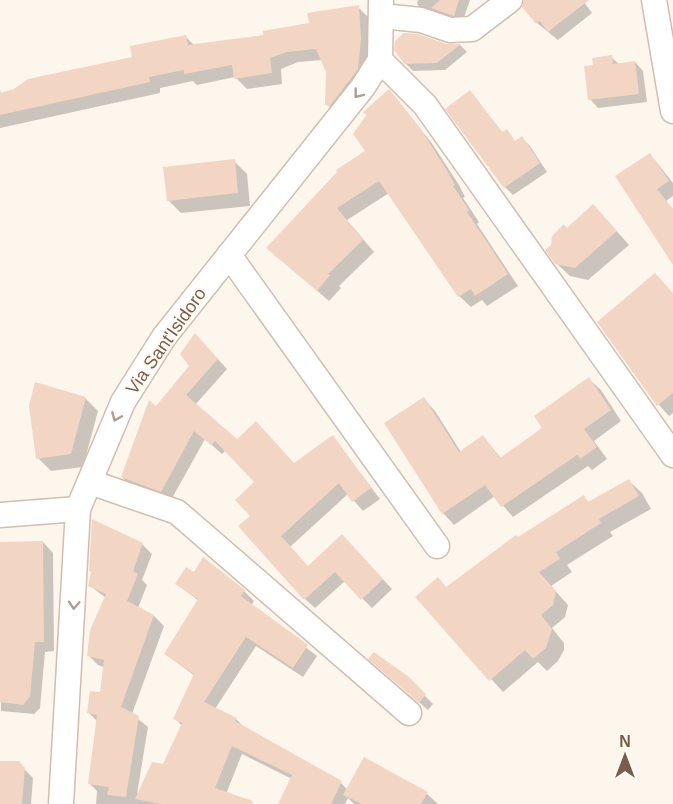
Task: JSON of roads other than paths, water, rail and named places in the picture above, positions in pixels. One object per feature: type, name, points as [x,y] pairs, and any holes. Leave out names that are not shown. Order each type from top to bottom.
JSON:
[{"type":"street","points":[[510,0],[472,29],[450,30],[382,8],[381,60],[425,105],[673,455]]},
{"type":"street","points":[[654,0],[673,111]]},
{"type":"street","name":"Via Sant'Isidoro","points":[[61,804],[78,508],[123,402],[164,337],[363,87],[381,60]]},
{"type":"street","points":[[229,255],[437,546]]},
{"type":"street","points":[[90,482],[177,512],[409,713]]},
{"type":"street","points":[[0,515],[78,508]]}]
